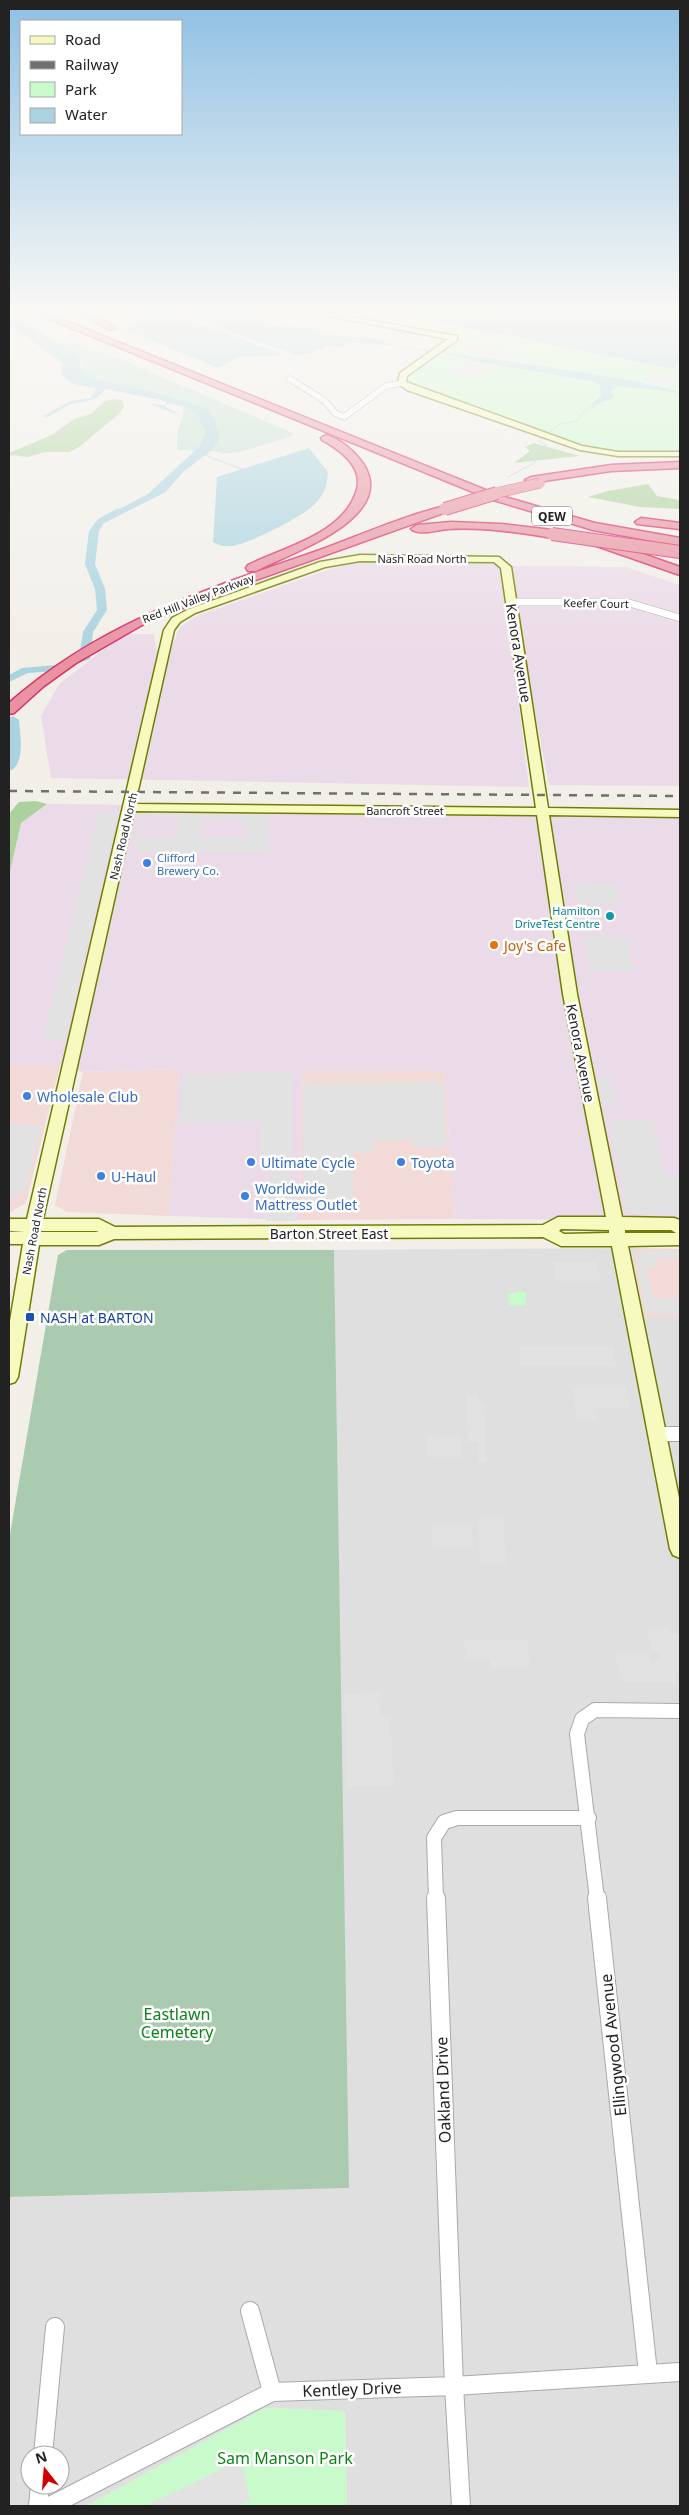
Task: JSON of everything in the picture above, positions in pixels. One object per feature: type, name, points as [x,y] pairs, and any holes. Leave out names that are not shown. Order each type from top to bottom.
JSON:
[{"type":"highway","points":[[252,568],[314,540],[342,522],[354,511],[363,493],[364,479],[352,457],[336,444],[295,424]]},
{"type":"highway","name":"QEW","points":[[312,424],[494,497],[558,517],[628,533],[680,542]]},
{"type":"highway","name":"QEW","points":[[340,424],[478,480],[572,511],[628,524],[680,533]]},
{"type":"highway","points":[[252,568],[442,508],[536,481],[612,472],[680,467]]},
{"type":"highway","points":[[429,472],[442,482],[489,503],[680,571]]},
{"type":"highway","points":[[322,553],[442,508]]},
{"type":"highway","points":[[572,511],[605,516]]},
{"type":"highway","points":[[627,519],[680,526]]},
{"type":"highway","points":[[322,553],[417,529],[446,525],[484,525],[680,552]]},
{"type":"highway","name":"Red Hill Valley Parkway","points":[[9,710],[25,694],[74,657],[133,617],[322,553]]},
{"type":"highway","name":"Red Hill Valley Parkway","points":[[9,692],[60,653],[133,617],[252,568]]},
{"type":"street","points":[[513,424],[580,448],[618,454],[680,454]]},
{"type":"street","name":"Nash Road North","points":[[9,1377],[32,1232],[169,630],[176,620],[192,611],[314,567],[341,560],[360,558],[496,559]]},
{"type":"street","name":"Kenora Avenue","points":[[496,559],[506,567],[510,602],[533,738],[541,811],[570,994],[680,1549]]},
{"type":"street","name":"Keefer Court","points":[[510,602],[626,602],[680,618]]},
{"type":"street","name":"Bancroft Street","points":[[130,807],[680,813]]},
{"type":"street","name":"Barton Street East","points":[[9,1225],[32,1232],[99,1239],[113,1233],[546,1231],[561,1240],[674,1224],[680,1228]]},
{"type":"street","name":"Barton Street East","points":[[618,1231],[680,1239]]},
{"type":"street","name":"Barton Street East","points":[[9,1238],[32,1232]]},
{"type":"street","points":[[658,1434],[680,1434]]},
{"type":"street","name":"Ellingwood Avenue","points":[[648,2373],[588,1818],[577,1734],[582,1718],[595,1710],[680,1711]]},
{"type":"street","name":"Oakland Drive","points":[[461,2506],[454,2386],[434,1838],[444,1822],[457,1818],[588,1818]]},
{"type":"street","points":[[250,2311],[272,2392]]},
{"type":"street","points":[[44,2445],[55,2327]]},
{"type":"street","name":"Kentley Drive","points":[[50,2506],[272,2392],[454,2386],[680,2372]]},
{"type":"shaded area","points":[[354,563],[474,563],[514,566],[626,567],[680,585],[680,786],[549,785],[521,641],[511,642],[529,787],[51,778],[41,716],[59,684],[124,634],[154,634],[156,649],[170,651],[180,627],[199,615],[327,570]]},
{"type":"shaded area","points":[[47,804],[680,810],[680,1220],[455,1219],[444,1071],[303,1071],[298,1220],[169,1216],[179,1069],[83,1072],[60,1065],[9,1065],[9,876],[21,823]]},
{"type":"shaded area","points":[[99,811],[118,811],[65,1040],[43,1040]]},
{"type":"shaded area","points":[[146,811],[270,812],[268,852],[138,852],[139,844],[134,843],[140,814]],"holes":[[[143,817],[179,817],[176,837],[140,837]],[[202,818],[242,818],[242,827],[248,827],[247,838],[199,838]]]},
{"type":"shaded area","points":[[575,883],[617,884],[620,903],[578,903]]},
{"type":"shaded area","points":[[584,936],[627,936],[634,971],[590,971]]},
{"type":"shaded area","points":[[9,1065],[60,1065],[26,1203],[9,1213]]},
{"type":"shaded area","points":[[179,1069],[169,1216],[67,1212],[55,1205],[83,1072]]},
{"type":"shaded area","points":[[303,1071],[444,1071],[455,1219],[298,1220]]},
{"type":"shaded area","points":[[292,1072],[292,1168],[260,1169],[260,1121],[180,1123],[183,1074]]},
{"type":"shaded area","points":[[597,1077],[609,1077],[617,1106],[604,1107]]},
{"type":"shaded area","points":[[442,1082],[447,1148],[414,1147],[413,1140],[374,1140],[373,1151],[353,1152],[352,1205],[303,1205],[304,1083]]},
{"type":"shaded area","points":[[653,1120],[665,1176],[680,1176],[680,1213],[627,1214],[609,1121]]},
{"type":"shaded area","points":[[9,1125],[41,1125],[25,1191],[19,1192],[20,1194],[9,1200]]},
{"type":"shaded area","points":[[270,1172],[290,1172],[290,1178],[297,1178],[295,1221],[266,1221]]},
{"type":"shaded area","points":[[641,1248],[632,1256],[642,1317],[680,1317],[680,2506],[347,2506],[345,2411],[265,2408],[86,2506],[9,2506],[9,2197],[348,2188],[334,1250]]},
{"type":"shaded area","points":[[641,1248],[680,1249],[680,1317],[642,1317],[632,1256]]},
{"type":"shaded area","points":[[642,1250],[680,1251],[680,1258],[656,1258],[657,1267],[646,1268],[653,1298],[680,1298],[680,1314],[645,1313],[636,1258]]},
{"type":"shaded area","points":[[597,1261],[600,1281],[555,1281],[552,1262]]},
{"type":"shaded area","points":[[519,1346],[613,1346],[616,1367],[521,1366]]},
{"type":"shaded area","points":[[573,1387],[626,1387],[630,1408],[595,1408],[596,1419],[577,1419]]},
{"type":"shaded area","points":[[466,1395],[478,1395],[478,1402],[484,1402],[487,1462],[479,1462],[478,1442],[468,1442]]},
{"type":"shaded area","points":[[427,1435],[462,1436],[463,1457],[427,1457]]},
{"type":"shaded area","points":[[478,1517],[503,1517],[506,1564],[480,1564]]},
{"type":"shaded area","points":[[432,1525],[471,1525],[473,1548],[433,1548]]},
{"type":"shaded area","points":[[647,1629],[668,1629],[669,1634],[678,1634],[680,1672],[674,1673],[676,1683],[622,1682],[614,1653],[649,1653],[651,1662],[661,1657],[660,1652],[651,1652]]},
{"type":"shaded area","points":[[464,1640],[527,1640],[530,1668],[491,1668],[490,1659],[466,1659]]},
{"type":"shaded area","points":[[379,1692],[380,1717],[390,1716],[394,1786],[347,1787],[344,1694]]},
{"type":"shaded area","points":[[241,2460],[250,2500],[238,2506],[145,2506]]},
{"type":"green space","points":[[67,424],[106,424],[79,447],[69,452],[45,452],[28,457],[9,455],[9,453],[52,435]]},
{"type":"green space","points":[[180,424],[273,424],[293,433],[292,436],[240,452],[224,454],[214,451],[178,450],[178,432]]},
{"type":"green space","points":[[520,424],[680,424],[680,451],[622,452],[578,446]]},
{"type":"green space","points":[[534,443],[580,456],[514,463],[530,451],[525,447]]},
{"type":"green space","points":[[648,484],[657,496],[680,500],[680,509],[640,507],[588,497],[608,491]]},
{"type":"green space","points":[[36,801],[47,804],[21,823],[9,876],[9,814],[19,802]]},
{"type":"green space","name":"Eastlawn Cemetery","points":[[67,1250],[334,1250],[349,2188],[9,2197],[9,1540],[58,1255]]},
{"type":"green space","points":[[523,1291],[526,1293],[526,1305],[510,1306],[508,1294]]},
{"type":"green space","name":"Sam Manson Park","points":[[265,2408],[345,2411],[347,2506],[86,2506]]},
{"type":"water","points":[[202,424],[216,424],[220,438],[213,449],[182,473],[166,492],[106,522],[97,521],[148,494],[201,445],[206,431]]},
{"type":"water","points":[[309,448],[328,472],[325,489],[316,503],[289,522],[251,540],[229,546],[213,542],[217,477]]},
{"type":"waterway","points":[[508,477],[536,462],[533,454],[546,445],[539,441],[560,424]]},
{"type":"waterway","points":[[205,455],[241,469]]},
{"type":"waterway","points":[[9,679],[26,670],[57,668],[84,659],[88,632],[102,610],[100,589],[90,564],[94,531],[101,521],[121,510]]},
{"type":"waterway","points":[[9,767],[16,750],[13,720]]},
{"type":"railway","points":[[9,791],[680,796]]},
{"type":"place","name":"Clifford Brewery Co.","points":[[147,863]]},
{"type":"place","name":"Hamilton DriveTest Centre","points":[[610,916]]},
{"type":"place","name":"Joy's Cafe","points":[[494,945]]},
{"type":"place","name":"Wholesale Club","points":[[27,1096]]},
{"type":"place","name":"Ultimate Cycle","points":[[251,1162]]},
{"type":"place","name":"Toyota","points":[[401,1162]]},
{"type":"place","name":"U-Haul","points":[[101,1176]]},
{"type":"place","name":"Worldwide Mattress Outlet","points":[[245,1196]]},
{"type":"place","name":"NASH at BARTON","points":[[30,1317]]}]
